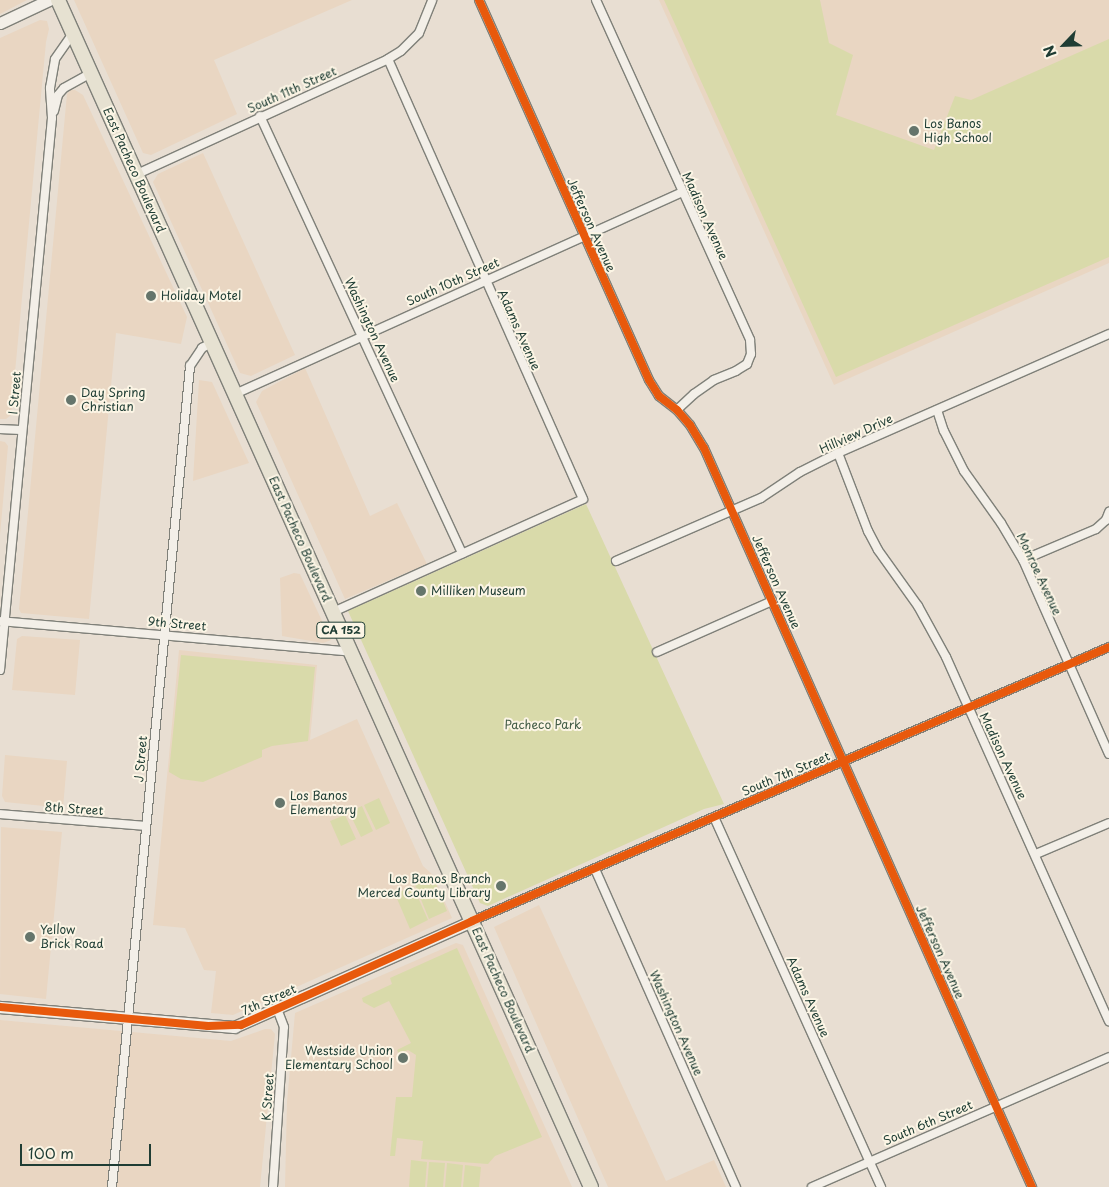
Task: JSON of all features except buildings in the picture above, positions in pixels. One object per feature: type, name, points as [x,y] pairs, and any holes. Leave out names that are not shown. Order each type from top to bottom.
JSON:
[{"type":"highway","name":"East Pacheco Boulevard","points":[[58,0],[591,1187]]},
{"type":"street","points":[[0,23],[49,0]]},
{"type":"street","name":"South 11th Street","points":[[135,174],[402,51],[419,33],[432,0]]},
{"type":"street","name":"Jefferson Avenue","points":[[479,0],[649,380],[659,396],[677,410],[690,425],[704,448],[1032,1187]]},
{"type":"street","name":"Madison Avenue","points":[[596,0],[750,340],[751,354],[747,364],[714,380],[694,394],[677,410]]},
{"type":"street","name":"I Street","points":[[52,118],[50,88],[55,59],[73,33]]},
{"type":"street","name":"Adams Avenue","points":[[388,59],[583,498],[462,554]]},
{"type":"street","name":"I Street","points":[[0,670],[2,621],[52,118],[58,95],[64,88],[91,73]]},
{"type":"street","name":"Washington Avenue","points":[[260,116],[462,554]]},
{"type":"street","name":"South 10th Street","points":[[235,394],[682,192]]},
{"type":"street","name":"Hillview Drive","points":[[616,561],[761,498],[800,472],[838,453],[1109,334]]},
{"type":"street","name":"J Street","points":[[112,1187],[190,366],[202,348],[211,343]]},
{"type":"street","name":"Monroe Avenue","points":[[937,410],[944,431],[964,471],[1001,523],[1023,560],[1068,666],[1109,754]]},
{"type":"street","points":[[0,429],[22,430]]},
{"type":"street","name":"Madison Avenue","points":[[838,453],[868,531],[878,550],[918,606],[935,636],[1036,854],[1109,1021]]},
{"type":"street","points":[[1023,560],[1096,528],[1106,520],[1109,512]]},
{"type":"street","points":[[333,612],[462,554]]},
{"type":"street","points":[[657,652],[772,601]]},
{"type":"street","name":"9th Street","points":[[2,621],[351,652]]},
{"type":"street","name":"South 7th Street","points":[[472,921],[1109,647]]},
{"type":"street","name":"8th Street","points":[[0,814],[146,826]]},
{"type":"street","name":"Adams Avenue","points":[[714,817],[881,1187]]},
{"type":"street","points":[[1036,854],[1109,824]]},
{"type":"street","name":"Washington Avenue","points":[[595,869],[736,1187]]},
{"type":"street","name":"7th Street","points":[[0,1007],[234,1027],[472,921]]},
{"type":"street","name":"K Street","points":[[273,1187],[284,1027],[277,1009]]},
{"type":"street","name":"South 6th Street","points":[[812,1187],[869,1160],[1109,1057]]},
{"type":"shaded area","points":[[0,0],[27,0],[0,14]]},
{"type":"shaded area","points":[[74,0],[352,0],[214,60],[237,114],[151,155],[143,153]]},
{"type":"shaded area","name":"Los Banos High School","points":[[659,0],[1109,0],[1109,263],[834,385]]},
{"type":"shaded area","points":[[40,20],[47,21],[49,29],[46,42],[11,415],[6,419],[0,419],[0,38]]},
{"type":"shaded area","points":[[70,90],[75,90],[83,95],[187,317],[181,344],[116,333],[89,619],[21,613],[19,609],[67,94]]},
{"type":"shaded area","points":[[203,153],[295,355],[251,376],[240,373],[153,182],[158,174]]},
{"type":"shaded area","points":[[305,368],[370,516],[397,503],[427,564],[345,599],[256,402],[262,391]]},
{"type":"shaded area","points":[[199,380],[212,382],[249,463],[193,481]]},
{"type":"shaded area","points":[[0,441],[5,442],[8,446],[0,535]]},
{"type":"shaded area","points":[[294,573],[300,574],[331,640],[323,643],[282,636],[280,578]]},
{"type":"shaded area","points":[[22,636],[80,640],[75,695],[12,690],[17,639]]},
{"type":"shaded area","name":"Los Banos Elementary","points":[[179,650],[317,665],[310,740],[357,719],[423,866],[433,875],[452,918],[233,1015],[211,1013],[216,971],[204,970],[185,928],[153,925]]},
{"type":"shaded area","points":[[5,755],[67,761],[63,808],[5,802],[2,796]]},
{"type":"shaded area","points":[[1,827],[62,832],[46,999],[0,994]]},
{"type":"shaded area","points":[[539,905],[666,1181],[714,1160],[726,1187],[608,1187],[494,927]]},
{"type":"shaded area","name":"Westside Union Elementary School","points":[[456,943],[463,945],[572,1187],[285,1187],[287,1102],[295,1013]]},
{"type":"shaded area","points":[[0,1020],[231,1041],[265,1029],[271,1029],[275,1034],[260,1187],[0,1187]]},
{"type":"green space","name":"Los Banos High School","points":[[664,0],[820,0],[829,43],[853,55],[836,115],[934,150],[955,96],[971,100],[1109,39],[1109,257],[836,377]]},
{"type":"green space","name":"Pacheco Park","points":[[586,504],[724,804],[704,809],[488,906],[480,903],[348,611]]},
{"type":"green space","points":[[181,655],[315,667],[308,741],[272,746],[262,750],[262,757],[203,782],[181,779],[169,772]]},
{"type":"green space","points":[[379,798],[390,823],[376,830],[364,805]]},
{"type":"green space","points":[[362,806],[373,831],[361,837],[349,812]]},
{"type":"green space","points":[[345,815],[356,839],[341,846],[330,821]]},
{"type":"green space","points":[[433,877],[447,911],[429,919],[415,885]]},
{"type":"green space","points":[[413,886],[428,920],[410,929],[395,894]]},
{"type":"green space","points":[[457,948],[542,1137],[495,1156],[488,1164],[421,1159],[423,1141],[397,1138],[395,1156],[390,1156],[396,1097],[412,1097],[416,1055],[408,1050],[399,1054],[397,1050],[411,1043],[389,1001],[374,1008],[363,1002],[362,998],[392,984],[390,978]]},
{"type":"green space","points":[[411,1160],[427,1162],[425,1187],[409,1187]]},
{"type":"green space","points":[[429,1162],[445,1163],[443,1187],[427,1187]]},
{"type":"green space","points":[[447,1163],[463,1165],[461,1187],[445,1187]]},
{"type":"green space","points":[[465,1165],[481,1167],[479,1187],[463,1187]]},
{"type":"cycle path","points":[[479,0],[649,380],[659,396],[677,410],[690,425],[704,448],[1032,1187]]},
{"type":"cycle path","points":[[0,1007],[208,1026],[241,1025],[472,921],[1109,647]]},
{"type":"place","name":"Los Banos High School","points":[[914,131]]},
{"type":"place","name":"Holiday Motel","points":[[151,296]]},
{"type":"place","name":"Day Spring Christian","points":[[71,400]]},
{"type":"place","name":"Milliken Museum","points":[[421,591]]},
{"type":"place","name":"Los Banos Elementary","points":[[280,803]]},
{"type":"place","name":"Los Banos Branch Merced County Library","points":[[501,886]]},
{"type":"place","name":"Yellow Brick Road","points":[[30,937]]},
{"type":"place","name":"Westside Union Elementary School","points":[[403,1058]]}]
